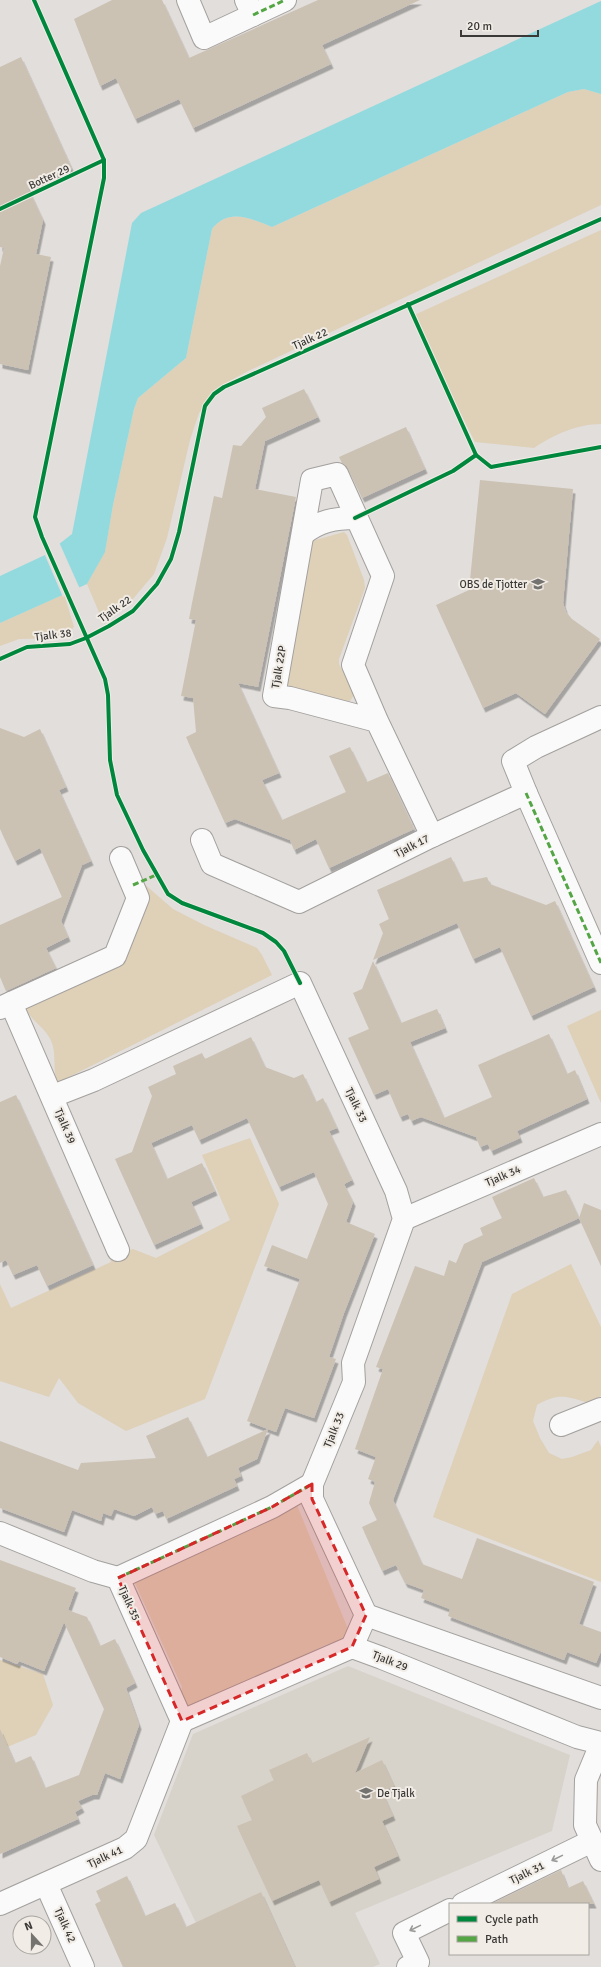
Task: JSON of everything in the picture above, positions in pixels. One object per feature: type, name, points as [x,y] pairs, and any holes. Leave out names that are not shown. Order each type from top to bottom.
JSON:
[{"type":"street","points":[[188,0],[204,38],[250,8],[285,0]]},
{"type":"street","name":"Tjalk 22P","points":[[377,721],[290,698],[274,696],[312,480],[337,474],[355,518],[383,576],[353,665],[377,721],[432,836]]},
{"type":"street","points":[[303,534],[314,525],[337,518],[355,518]]},
{"type":"street","points":[[601,717],[536,747],[513,761],[601,963]]},
{"type":"street","name":"Tjalk 17","points":[[202,840],[212,864],[299,902],[432,836],[526,793]]},
{"type":"street","name":"Tjalk 39","points":[[118,1250],[53,1096],[5,1005],[115,956],[138,898],[121,858]]},
{"type":"street","name":"Tjalk 33","points":[[53,1096],[94,1080],[300,984],[396,1191],[404,1219],[353,1364],[354,1382],[312,1484],[312,1499],[366,1614]]},
{"type":"street","name":"Tjalk 34","points":[[404,1219],[601,1134]]},
{"type":"street","points":[[561,1425],[601,1408]]},
{"type":"street","points":[[118,1578],[272,1507],[312,1484]]},
{"type":"street","name":"Tjalk 35","points":[[0,1533],[93,1571],[118,1578],[182,1721]]},
{"type":"street","points":[[182,1721],[352,1647],[366,1614],[601,1698]]},
{"type":"street","name":"Tjalk 29","points":[[352,1647],[577,1737],[601,1744]]},
{"type":"street","name":"Tjalk 41","points":[[0,1904],[125,1848],[136,1839],[182,1721]]},
{"type":"street","points":[[595,1836],[586,1780],[601,1744]]},
{"type":"street","name":"Tjalk 31","points":[[465,1903],[595,1836]]},
{"type":"street","name":"Tjalk 42","points":[[46,1884],[83,1967]]},
{"type":"street","points":[[408,1967],[418,1962],[404,1933],[449,1910]]},
{"type":"highlighted area","points":[[312,1484],[312,1499],[366,1615],[352,1647],[182,1721],[118,1578],[272,1507]]},
{"type":"shaded area","points":[[584,89],[601,94],[601,205],[248,371],[224,384],[199,413],[190,440],[167,538],[154,574],[132,600],[104,624],[87,584],[105,551],[113,505],[134,409],[138,398],[186,358],[212,229],[226,218],[233,217],[248,218],[272,227],[568,92]]},
{"type":"shaded area","points":[[601,230],[601,424],[592,424],[574,428],[549,439],[534,448],[475,442],[412,316]]},
{"type":"shaded area","points":[[344,532],[347,535],[364,580],[365,588],[339,659],[339,664],[354,695],[350,701],[339,702],[284,687],[296,637],[312,541]]},
{"type":"shaded area","points":[[64,594],[74,627],[64,638],[19,639],[0,646],[0,623]]},
{"type":"shaded area","points":[[135,876],[173,909],[204,925],[257,948],[272,975],[57,1083],[52,1043],[46,1032],[29,1014],[24,1003],[116,955]]},
{"type":"shaded area","points":[[601,1010],[601,1103],[567,1026]]},
{"type":"shaded area","points":[[250,1138],[279,1204],[205,1399],[126,1431],[78,1403],[59,1378],[49,1397],[0,1381],[0,1284],[11,1308],[111,1262],[109,1255],[133,1249],[156,1258],[230,1220],[202,1155]]},
{"type":"shaded area","points":[[571,1264],[601,1327],[601,1396],[588,1403],[568,1397],[557,1397],[544,1401],[537,1405],[533,1421],[540,1438],[549,1453],[562,1459],[591,1450],[598,1440],[601,1447],[601,1582],[433,1517],[512,1294]]},
{"type":"shaded area","points":[[294,1498],[351,1636],[323,1646],[176,1719],[182,1687],[129,1570]]},
{"type":"shaded area","points":[[0,1660],[43,1674],[53,1705],[36,1735],[0,1750]]},
{"type":"shaded area","name":"De Tjalk","points":[[348,1666],[570,1755],[552,1831],[355,1913],[380,1964],[373,1967],[217,1967],[154,1835],[193,1734]]},
{"type":"water","points":[[601,1],[601,94],[584,89],[568,92],[272,227],[248,218],[233,217],[226,218],[219,222],[212,229],[186,358],[138,398],[134,409],[113,505],[105,552],[87,584],[0,623],[0,576],[45,555],[72,534],[132,223],[141,213]]},
{"type":"pier","points":[[59,542],[80,589],[63,597],[44,553]]},
{"type":"building","points":[[112,0],[162,0],[189,58],[318,0],[420,0],[322,45],[331,64],[193,128],[179,99],[135,119],[116,78],[100,86],[74,19]]},
{"type":"building","points":[[21,57],[72,169],[28,188],[43,220],[36,254],[51,257],[28,370],[0,364],[0,266],[4,248],[0,247],[0,67]]},
{"type":"building","points":[[304,389],[318,417],[265,441],[255,489],[296,497],[258,687],[238,683],[279,773],[262,780],[282,820],[346,792],[329,756],[350,747],[367,782],[388,773],[414,829],[329,868],[316,839],[294,850],[290,840],[235,819],[225,823],[186,737],[196,732],[193,698],[181,696],[196,620],[189,619],[214,496],[222,498],[233,445],[241,446],[266,417],[262,408]]},
{"type":"building","points":[[406,427],[425,469],[362,498],[348,469],[339,457]]},
{"type":"building","points":[[480,480],[573,489],[563,603],[566,612],[572,619],[600,639],[545,714],[516,693],[483,708],[436,605],[469,590]]},
{"type":"building","points":[[0,728],[24,737],[40,729],[66,787],[59,790],[91,861],[82,865],[61,921],[68,937],[46,948],[56,968],[6,991],[0,977],[0,925],[62,897],[40,848],[15,861],[0,829]]},
{"type":"building","points":[[451,857],[463,882],[487,877],[490,884],[546,905],[555,901],[594,987],[531,1016],[500,947],[473,959],[457,923],[373,960],[383,933],[379,924],[389,919],[377,890]]},
{"type":"building","points":[[373,961],[401,1023],[437,1009],[445,1028],[410,1042],[444,1118],[492,1097],[478,1065],[549,1034],[567,1074],[575,1070],[587,1099],[517,1131],[520,1138],[491,1151],[488,1144],[480,1147],[476,1137],[421,1117],[411,1121],[408,1114],[400,1117],[388,1089],[374,1095],[348,1038],[369,1029],[353,993],[362,989]]},
{"type":"building","points":[[251,1037],[265,1067],[294,1078],[303,1074],[316,1102],[323,1098],[337,1128],[329,1131],[352,1180],[344,1184],[353,1202],[346,1222],[375,1234],[344,1313],[329,1357],[336,1359],[314,1418],[285,1408],[276,1432],[247,1421],[300,1279],[264,1266],[272,1245],[307,1259],[328,1204],[314,1172],[279,1187],[247,1118],[199,1140],[192,1125],[151,1143],[167,1179],[202,1163],[215,1191],[191,1202],[201,1224],[154,1245],[115,1159],[132,1152],[152,1096],[148,1087],[176,1074],[173,1066],[202,1053],[205,1059]]},
{"type":"building","points":[[16,1095],[93,1265],[47,1286],[37,1265],[13,1275],[6,1260],[0,1263],[0,1102]]},
{"type":"building","points":[[534,1178],[543,1197],[566,1190],[579,1218],[482,1262],[393,1500],[422,1564],[462,1579],[477,1538],[594,1582],[579,1624],[601,1632],[601,1651],[596,1663],[567,1652],[564,1660],[448,1616],[450,1609],[421,1598],[424,1590],[405,1583],[396,1565],[382,1571],[362,1527],[377,1520],[369,1503],[375,1482],[368,1479],[376,1457],[355,1449],[383,1369],[376,1367],[415,1266],[444,1276],[449,1260],[456,1263],[464,1244],[483,1235],[480,1228],[502,1218],[492,1197]]},
{"type":"building","points":[[584,1203],[601,1210],[601,1266],[579,1218]]},
{"type":"building","points":[[188,1417],[207,1457],[268,1429],[257,1459],[238,1468],[241,1476],[234,1479],[237,1486],[166,1519],[163,1511],[155,1514],[152,1507],[134,1516],[114,1509],[111,1516],[103,1513],[101,1521],[72,1510],[64,1532],[0,1508],[0,1441],[78,1470],[81,1463],[156,1458],[146,1436]]},
{"type":"building","points":[[0,1560],[76,1588],[68,1610],[87,1617],[100,1646],[115,1639],[135,1683],[126,1688],[139,1725],[120,1779],[105,1773],[97,1795],[92,1795],[78,1801],[82,1808],[75,1812],[78,1819],[0,1854],[0,1729],[15,1763],[31,1756],[45,1788],[79,1775],[104,1709],[64,1622],[44,1671],[19,1661],[17,1664],[0,1657]]},
{"type":"building","points":[[370,1737],[355,1773],[382,1760],[394,1786],[382,1792],[393,1816],[382,1821],[398,1856],[374,1867],[379,1879],[329,1902],[319,1880],[272,1901],[237,1826],[252,1820],[241,1796],[274,1780],[269,1770],[307,1753],[312,1763]]},
{"type":"building","points":[[561,1870],[568,1888],[583,1881],[594,1904],[589,1903],[493,1903]]},
{"type":"building","points":[[127,1876],[145,1916],[175,1903],[186,1927],[261,1892],[295,1967],[123,1967],[95,1904],[101,1901],[96,1891]]},
{"type":"marked path","points":[[253,15],[285,0]]},
{"type":"marked path","points":[[526,793],[601,963]]},
{"type":"marked path","points":[[133,885],[156,875]]},
{"type":"marked path","points":[[118,1578],[272,1507],[312,1484]]},
{"type":"cycle path","points":[[34,0],[104,160],[104,178],[35,517],[42,537],[105,679],[108,695],[110,760],[117,795],[143,850],[168,894],[182,903],[263,933],[276,942],[284,951],[300,983]]},
{"type":"cycle path","name":"Botter 29","points":[[0,209],[104,160]]},
{"type":"cycle path","name":"Tjalk 22","points":[[0,659],[27,647],[70,644],[86,638],[133,611],[157,584],[171,559],[179,532],[205,406],[214,394],[224,387],[601,219]]},
{"type":"cycle path","points":[[408,304],[476,455],[491,467],[601,447]]},
{"type":"cycle path","points":[[355,518],[453,471],[476,455]]},
{"type":"place","name":"OBS de Tjotter","points":[[538,584]]},
{"type":"place","name":"De Tjalk","points":[[366,1793]]}]
